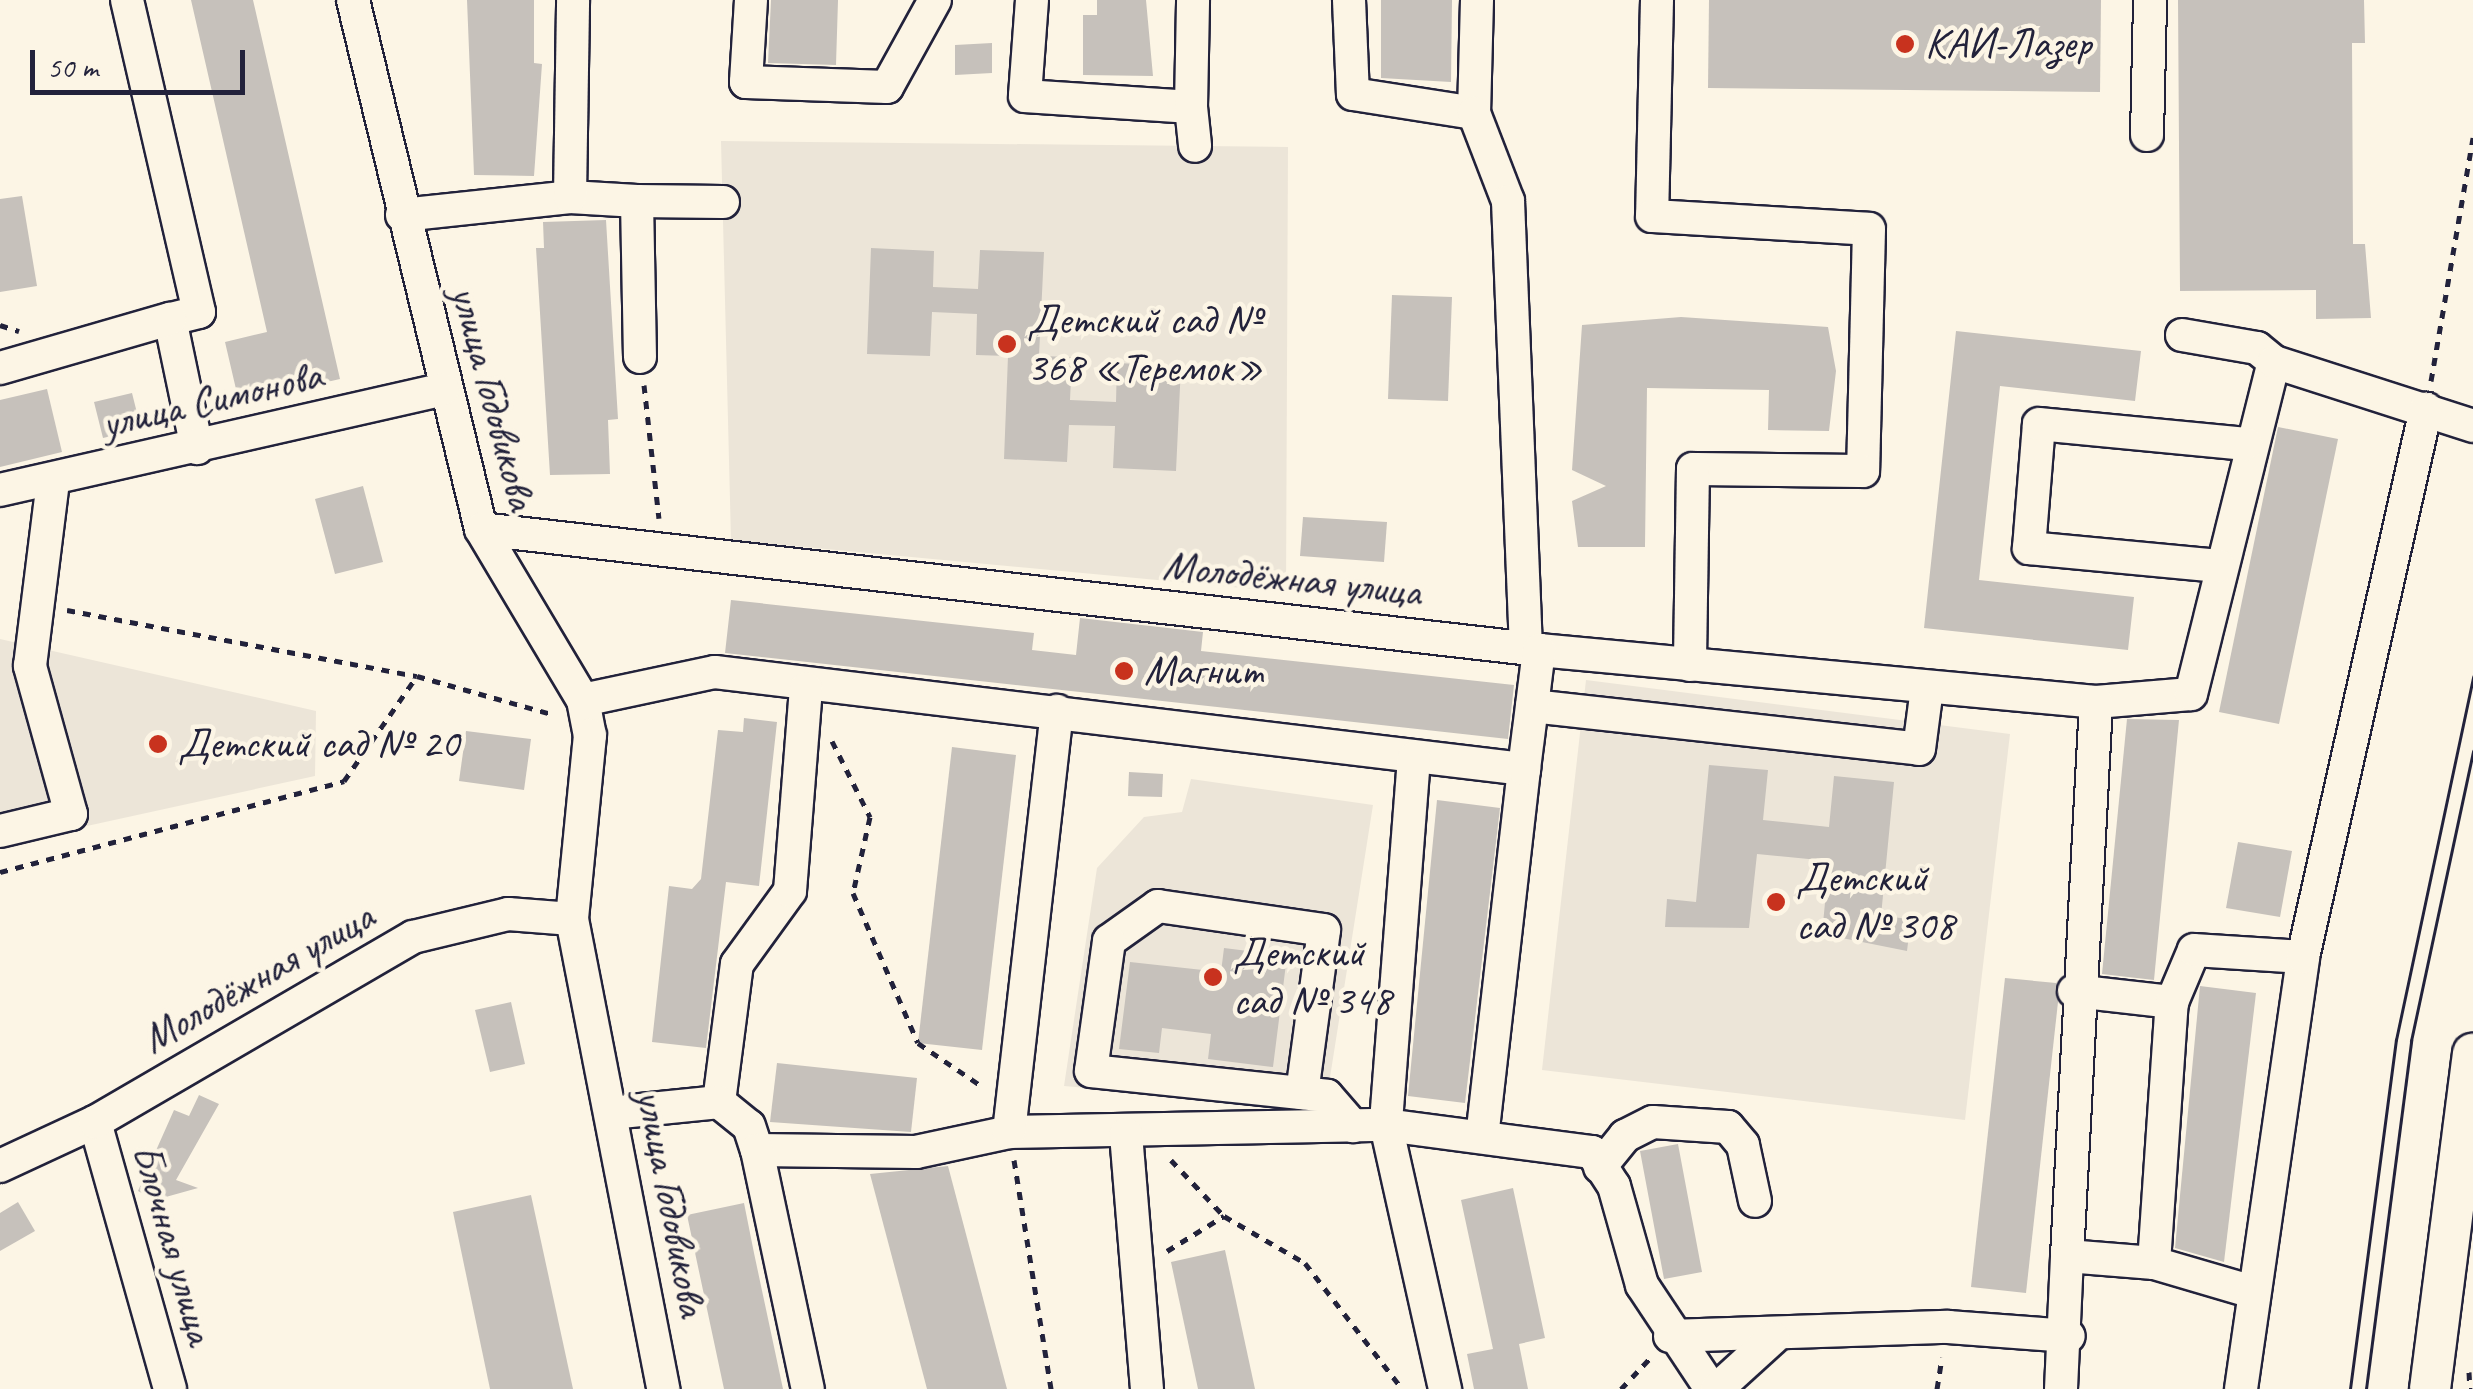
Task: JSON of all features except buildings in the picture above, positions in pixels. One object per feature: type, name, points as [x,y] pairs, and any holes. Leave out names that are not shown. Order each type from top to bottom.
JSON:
[{"type":"main road","points":[[2430,1389],[2473,1054]]},
{"type":"street","points":[[0,368],[199,312],[127,0]]},
{"type":"street","name":"улица Годовикова","points":[[353,0],[443,389],[481,530],[586,711],[572,919],[663,1389]]},
{"type":"street","points":[[570,196],[573,0]]},
{"type":"street","points":[[751,0],[746,82],[888,87],[935,0]]},
{"type":"street","points":[[1032,0],[1025,96],[1190,107]]},
{"type":"street","points":[[1193,0],[1190,107],[1195,146]]},
{"type":"street","points":[[1349,0],[1353,94],[1474,113]]},
{"type":"street","points":[[1477,0],[1474,113],[1508,201],[1532,649],[1532,706],[1483,1131]]},
{"type":"street","points":[[1658,0],[1652,216],[1869,229],[1863,471],[1693,469],[1690,664]]},
{"type":"street","points":[[2147,134],[2150,0]]},
{"type":"street","points":[[402,215],[570,196],[723,202]]},
{"type":"street","points":[[637,200],[640,357]]},
{"type":"street","points":[[170,320],[197,448]]},
{"type":"street","points":[[2182,335],[2257,348],[2274,362],[2473,426]]},
{"type":"street","points":[[2246,444],[2039,424],[2029,548],[2219,566],[2246,444],[2274,362]]},
{"type":"street","name":"улица Симонова","points":[[0,490],[54,481],[443,389]]},
{"type":"street","points":[[2241,1389],[2250,1291],[2303,956],[2426,409]]},
{"type":"street","points":[[0,832],[71,814],[15,666],[38,604],[54,481]]},
{"type":"street","name":"Молодёжная улица","points":[[481,530],[1532,649],[2096,702],[2190,694],[2219,566]]},
{"type":"street","points":[[586,711],[714,672],[806,689],[1057,711],[1524,769]]},
{"type":"street","points":[[1532,706],[1919,749],[1927,688]]},
{"type":"street","points":[[719,1102],[737,964],[790,891],[806,689]]},
{"type":"street","points":[[2061,1389],[2069,1336],[2067,1256],[2074,991],[2096,702]]},
{"type":"street","points":[[1011,1120],[1057,711]]},
{"type":"street","points":[[1414,758],[1386,1125],[1445,1389]]},
{"type":"street","points":[[1302,1093],[1324,930],[1158,906],[1109,941],[1091,1071],[1327,1096],[1353,1126]]},
{"type":"street","name":"Молодёжная улица","points":[[0,1166],[95,1122],[413,937],[508,914],[572,919]]},
{"type":"street","points":[[2154,1262],[2172,1002],[2194,950],[2303,956]]},
{"type":"street","points":[[2074,991],[2172,1002]]},
{"type":"street","points":[[611,1113],[719,1102],[748,1126],[757,1150],[808,1389]]},
{"type":"street","points":[[757,1150],[916,1152],[1011,1120],[1136,1134],[1386,1125],[1483,1131],[1592,1152],[1670,1336],[1714,1389],[1773,1338]]},
{"type":"street","name":"Блочная улица","points":[[95,1122],[170,1389]]},
{"type":"street","points":[[1600,1167],[1625,1136],[1654,1122],[1728,1127],[1743,1145],[1755,1201]]},
{"type":"street","points":[[1136,1134],[1138,1269],[1147,1389]]},
{"type":"street","points":[[2067,1256],[2154,1262],[2250,1291]]},
{"type":"street","points":[[1670,1336],[1773,1338],[1948,1326],[2069,1336]]},
{"type":"path","points":[[2426,409],[2473,138]]},
{"type":"path","points":[[640,357],[660,531]]},
{"type":"path","points":[[38,604],[586,711]]},
{"type":"path","points":[[0,872],[344,781],[418,676]]},
{"type":"path","points":[[806,689],[870,816],[853,892],[918,1043],[1011,1120],[1051,1389]]},
{"type":"path","points":[[1136,1134],[1224,1216],[1305,1263],[1401,1387]]},
{"type":"path","points":[[1138,1269],[1224,1216]]},
{"type":"path","points":[[1621,1389],[1670,1336]]},
{"type":"shaded area","name":"Детский сад № 368 «Теремок»","points":[[721,141],[1288,147],[1286,592],[731,540]]},
{"type":"shaded area","name":"Детский сад № 20","points":[[0,639],[316,711],[315,776],[0,845]]},
{"type":"shaded area","name":"Детский сад № 308","points":[[1586,680],[2010,734],[1965,1120],[1542,1070]]},
{"type":"shaded area","name":"Детский сад № 348","points":[[1191,779],[1373,805],[1325,1109],[1064,1086],[1097,868],[1144,817],[1182,812]]},
{"type":"tram line","points":[[2350,1389],[2396,1040],[2473,677]]},
{"type":"tram line","points":[[2366,1389],[2411,1041],[2473,752]]},
{"type":"place","name":"КАИ-Лазер","points":[[1905,44]]},
{"type":"place","name":"Детский сад № 368 «Теремок»","points":[[1007,344]]},
{"type":"place","name":"Магнит","points":[[1124,671]]},
{"type":"place","name":"Детский сад № 20","points":[[158,744]]},
{"type":"place","name":"Детский сад № 308","points":[[1776,902]]},
{"type":"place","name":"Детский сад № 348","points":[[1213,977]]}]
